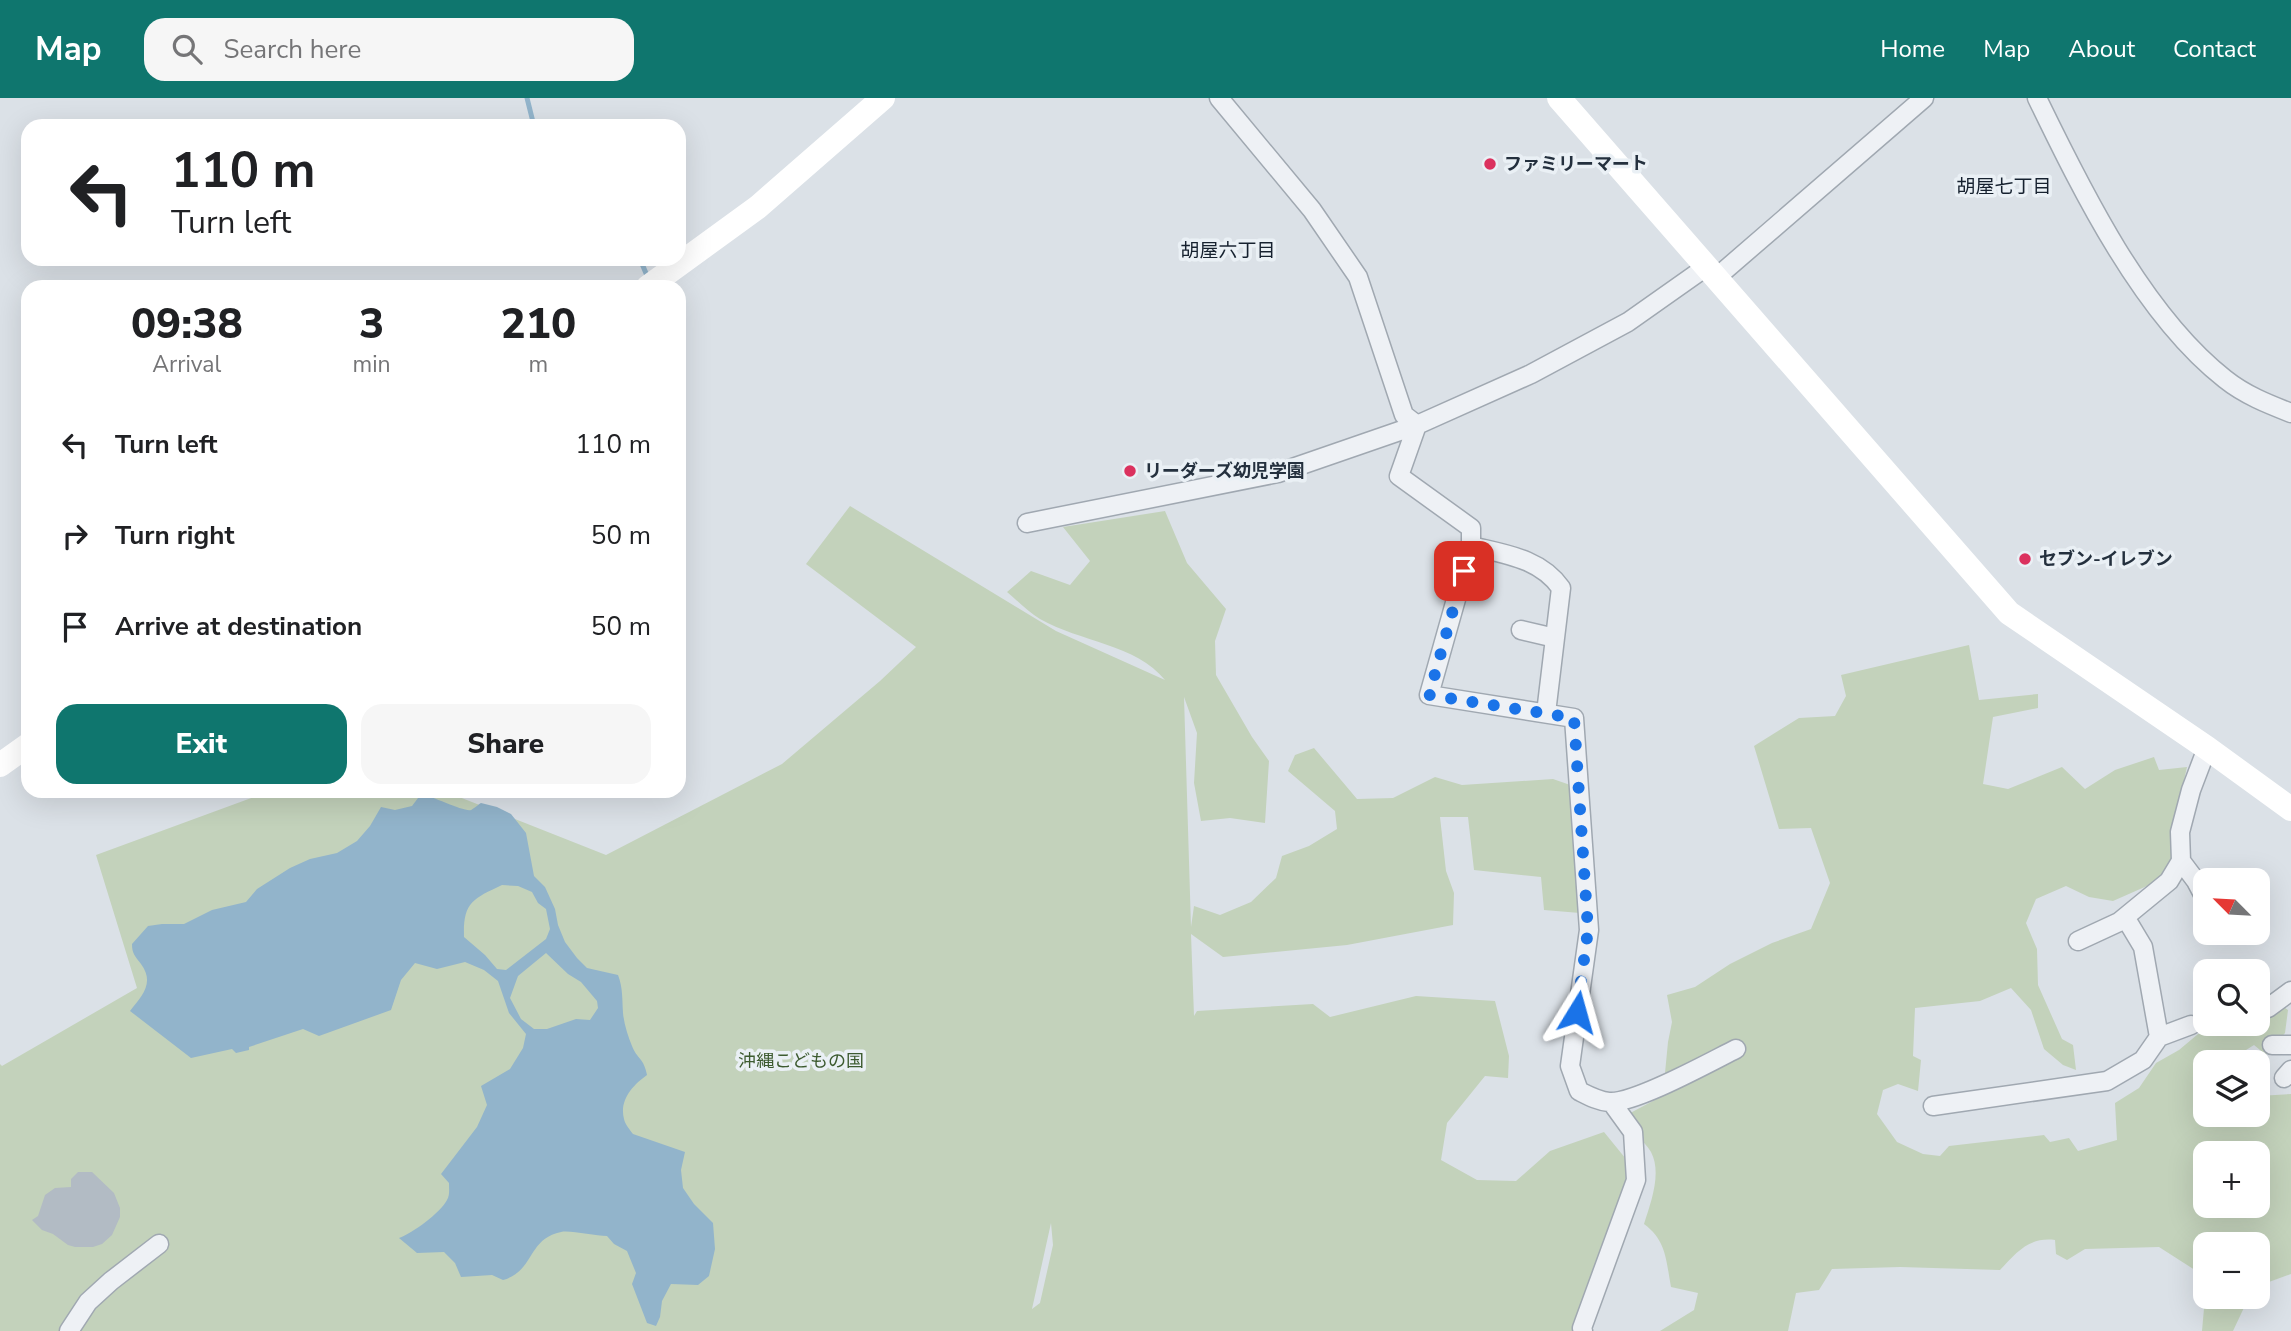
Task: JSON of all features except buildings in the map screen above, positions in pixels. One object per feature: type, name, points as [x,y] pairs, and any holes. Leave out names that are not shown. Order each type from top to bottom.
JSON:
[{"type":"street","points":[[686,259],[758,207],[883,98]]},
{"type":"street","points":[[1219,98],[1312,210],[1358,277],[1404,415],[1416,425]]},
{"type":"street","points":[[1559,98],[2010,613],[2291,809]]},
{"type":"street","points":[[1027,523],[1278,473],[1416,425],[1531,374],[1628,322],[1712,272],[1924,98]]},
{"type":"street","points":[[2037,98],[2115,246],[2176,333],[2225,380],[2258,400],[2291,413]]},
{"type":"street","points":[[658,280],[677,266]]},
{"type":"street","points":[[1416,425],[1399,476],[1471,528],[1471,546],[1429,695],[1574,718],[1588,917],[1570,1066],[1578,1091],[1594,1099],[1612,1103],[1644,1094],[1736,1049]]},
{"type":"street","points":[[1471,546],[1526,560],[1552,575],[1561,588],[1546,713]]},
{"type":"street","points":[[1521,630],[1555,638]]},
{"type":"street","points":[[2078,941],[2119,922],[2169,881],[2181,861],[2180,832],[2191,789],[2207,748]]},
{"type":"street","points":[[0,765],[21,750]]},
{"type":"street","points":[[2181,861],[2193,877]]},
{"type":"street","points":[[2125,917],[2143,947],[2158,1037]]},
{"type":"street","points":[[2270,1007],[2291,991]]},
{"type":"street","points":[[1933,1106],[2107,1081],[2143,1060],[2158,1037],[2191,1026]]},
{"type":"street","points":[[2272,1045],[2291,1045]]},
{"type":"street","points":[[1583,1331],[1636,1180],[1633,1132],[1612,1103]]},
{"type":"street","points":[[69,1331],[88,1302],[159,1244]]},
{"type":"green space","name":"沖縄こどもの国","points":[[850,506],[1056,631],[1165,680],[1153,668],[1123,651],[1040,619],[1007,592],[1031,571],[1070,585],[1090,561],[1063,527],[1165,511],[1187,563],[1226,609],[1215,641],[1216,675],[1269,761],[1265,823],[1230,818],[1201,821],[1194,783],[1197,733],[1184,697],[1191,927],[1194,906],[1220,915],[1251,902],[1276,878],[1282,856],[1309,846],[1337,829],[1335,811],[1288,771],[1295,755],[1314,748],[1357,799],[1393,798],[1435,777],[1462,785],[1553,779],[1573,786],[1580,913],[1544,910],[1541,877],[1474,870],[1468,817],[1440,817],[1446,871],[1454,893],[1453,925],[1347,945],[1223,957],[1191,934],[1194,1016],[1197,1011],[1313,1004],[1330,1017],[1416,996],[1495,1001],[1509,1056],[1508,1078],[1485,1076],[1447,1123],[1441,1160],[1477,1180],[1516,1181],[1550,1151],[1604,1132],[1639,1175],[1620,1238],[1587,1292],[1579,1331],[0,1331],[0,1064],[2,1066],[137,988],[96,855],[251,798],[462,798],[606,855],[782,764],[916,647],[806,564]],"holes":[[[1051,1223],[1053,1245],[1040,1303],[1032,1309]]]},
{"type":"green space","points":[[1969,645],[1979,700],[2038,694],[2038,708],[1993,717],[1983,784],[2008,789],[2062,767],[2085,789],[2115,770],[2154,757],[2159,770],[2187,767],[2171,838],[2173,857],[2156,882],[2113,901],[2089,897],[2066,886],[2036,899],[2026,923],[2037,949],[2038,985],[2062,1039],[2073,1045],[2076,1070],[2063,1065],[2044,1049],[2031,1010],[2011,988],[1980,1001],[1915,1008],[1913,1056],[1921,1060],[1918,1091],[1898,1084],[1883,1090],[1877,1114],[1897,1142],[1923,1154],[1940,1156],[1949,1146],[2044,1135],[2050,1142],[2069,1138],[2078,1151],[2117,1140],[2115,1103],[2139,1088],[2156,1063],[2179,1050],[2196,1036],[2270,1036],[2270,999],[2273,999],[2288,1010],[2285,1033],[2270,1050],[2260,1050],[2254,1045],[2246,1050],[2193,1050],[2193,1127],[2270,1127],[2270,1095],[2291,1094],[2291,1274],[2270,1282],[2270,1232],[2193,1232],[2193,1269],[2159,1247],[2085,1249],[2067,1260],[2056,1254],[2055,1240],[2046,1240],[2024,1247],[2000,1270],[1900,1267],[1832,1269],[1819,1290],[1796,1293],[1788,1331],[1660,1331],[1694,1310],[1698,1293],[1671,1287],[1661,1245],[1644,1224],[1654,1188],[1654,1160],[1644,1143],[1619,1119],[1745,1052],[1737,1042],[1665,1073],[1672,1022],[1667,995],[1695,987],[1730,964],[1772,943],[1811,929],[1830,883],[1811,828],[1779,829],[1754,746],[1799,718],[1835,716],[1846,696],[1841,675]]},
{"type":"green space","points":[[2204,1309],[2243,1309],[2233,1331],[2202,1331]]},
{"type":"water","points":[[418,798],[432,798],[467,810],[472,810],[481,803],[511,814],[526,833],[534,876],[545,887],[565,942],[587,968],[618,975],[626,1030],[647,1075],[632,1088],[625,1099],[625,1121],[633,1134],[685,1152],[681,1170],[683,1188],[713,1223],[715,1249],[709,1276],[698,1285],[671,1284],[662,1301],[656,1326],[647,1323],[632,1284],[636,1273],[627,1251],[614,1244],[607,1236],[561,1232],[550,1236],[536,1248],[521,1270],[503,1280],[492,1275],[461,1277],[455,1263],[444,1252],[417,1253],[399,1238],[426,1222],[447,1200],[449,1183],[441,1174],[477,1127],[487,1105],[481,1086],[510,1069],[523,1048],[526,1034],[509,1013],[498,981],[484,970],[465,962],[437,969],[415,963],[401,980],[391,1010],[319,1036],[303,1029],[236,1053],[232,1049],[191,1058],[130,1011],[147,983],[145,971],[134,955],[132,944],[148,926],[184,924],[212,910],[246,902],[257,889],[290,868],[310,859],[337,853],[357,841],[381,807],[395,810],[412,806]],"holes":[[[502,885],[518,886],[532,892],[538,903],[546,909],[550,929],[546,939],[506,970],[497,969],[464,937],[465,916],[471,904],[483,894]],[[546,953],[568,974],[581,982],[597,1001],[598,1008],[590,1020],[576,1019],[547,1029],[534,1029],[521,1019],[510,998],[518,976]]]},
{"type":"waterway","points":[[527,98],[532,119]]},
{"type":"waterway","points":[[643,266],[648,278]]},
{"type":"place","name":"ファミリーマート","points":[[1490,164]]},
{"type":"place","name":"リーダーズ幼児学園","points":[[1130,471]]},
{"type":"place","name":"セブン-イレブン","points":[[2025,559]]},
{"type":"district","name":"胡屋七丁目","points":[[2004,187]]},
{"type":"district","name":"胡屋六丁目","points":[[1228,251]]},
{"type":"route","points":[[1464,571],[1429,695],[1574,718],[1588,930],[1577,1012]]}]
